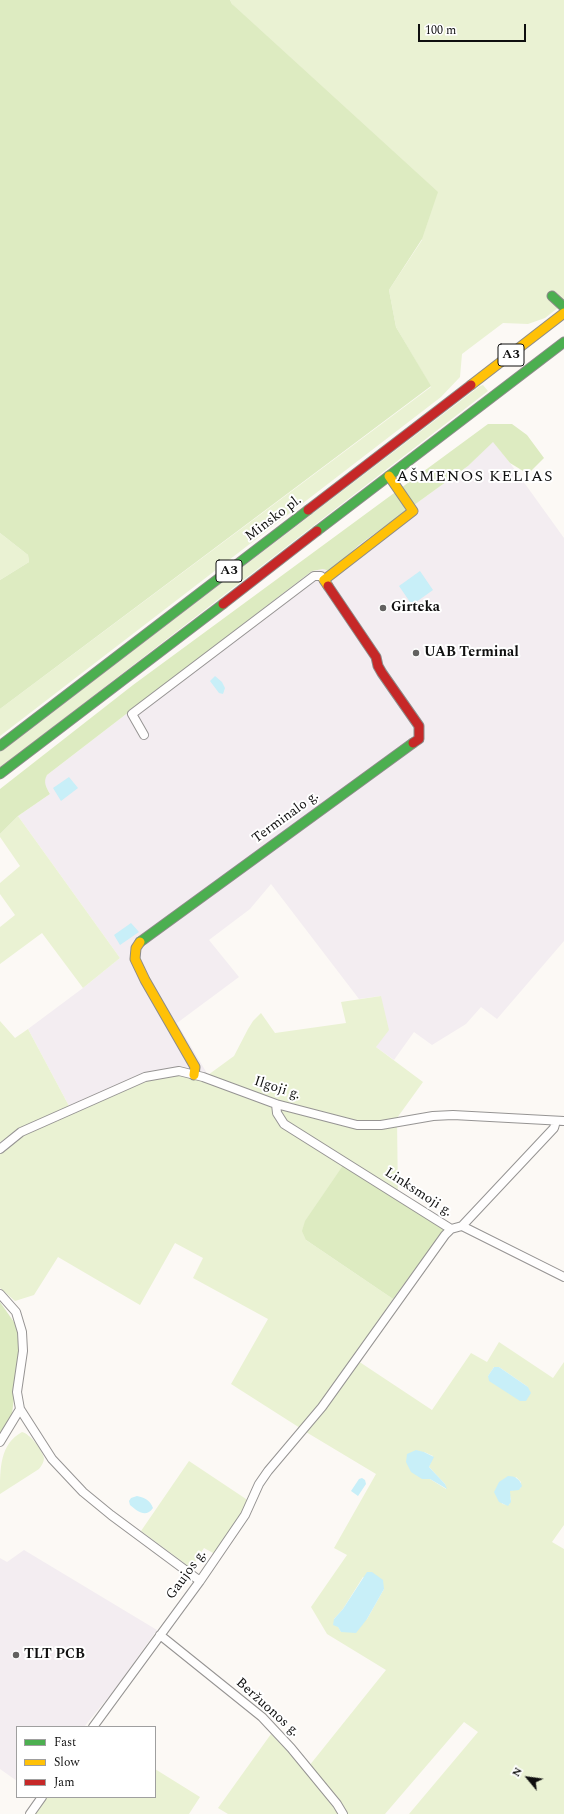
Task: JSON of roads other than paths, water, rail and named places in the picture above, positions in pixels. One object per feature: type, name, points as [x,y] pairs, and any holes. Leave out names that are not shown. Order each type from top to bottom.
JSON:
[{"type":"main road","points":[[552,296],[564,307]]},
{"type":"main road","name":"Minsko pl.","points":[[0,746],[564,313]]},
{"type":"main road","points":[[496,393],[497,380],[503,369],[534,345],[551,324]]},
{"type":"main road","name":"A3","points":[[0,774],[564,342]]},
{"type":"main road","points":[[324,580],[413,511],[389,476]]},
{"type":"main road","name":"Terminalo g.","points":[[194,1075],[195,1067],[135,959],[136,948],[142,939],[419,739],[420,736],[419,726],[382,673],[378,666],[376,657],[324,580]]},
{"type":"street","points":[[144,735],[132,714],[314,576],[321,576],[324,580]]},
{"type":"street","name":"Ilgoji g.","points":[[0,1149],[21,1132],[145,1077],[179,1071],[276,1104],[357,1125],[381,1125],[433,1116],[453,1115],[560,1121]]},
{"type":"street","name":"Linksmoji g.","points":[[276,1104],[277,1113],[284,1124],[452,1229],[462,1226],[564,1277]]},
{"type":"street","points":[[462,1226],[560,1121]]},
{"type":"street","name":"Gaujos g.","points":[[94,1726],[200,1581],[245,1515],[259,1484],[268,1471],[322,1407],[440,1242],[452,1229]]},
{"type":"street","points":[[0,1294],[16,1312],[22,1332],[23,1351],[17,1392],[20,1409],[52,1459],[83,1492],[111,1516],[200,1581]]},
{"type":"street","points":[[0,1442],[20,1409]]},
{"type":"street","name":"Beržuonos g.","points":[[160,1634],[262,1717],[292,1748],[337,1804],[343,1814]]},
{"type":"street","points":[[30,1814],[41,1798]]},
{"type":"water","points":[[420,571],[433,590],[412,605],[399,586]]},
{"type":"water","points":[[215,676],[222,682],[225,688],[223,694],[219,693],[210,681]]},
{"type":"water","points":[[69,777],[78,788],[61,801],[53,788]]},
{"type":"water","points":[[131,923],[139,932],[120,945],[114,935]]},
{"type":"water","points":[[494,1367],[499,1367],[528,1387],[531,1393],[526,1401],[520,1401],[489,1381],[488,1376]]},
{"type":"water","points":[[416,1450],[434,1457],[429,1467],[445,1484],[447,1489],[430,1479],[422,1479],[411,1472],[406,1462],[407,1454]]},
{"type":"water","points":[[508,1476],[517,1478],[522,1486],[519,1490],[510,1491],[511,1502],[508,1506],[499,1502],[494,1492],[499,1482]]},
{"type":"water","points":[[362,1478],[365,1480],[366,1484],[358,1496],[351,1491],[359,1479]]},
{"type":"water","points":[[137,1496],[149,1501],[153,1508],[148,1513],[142,1513],[130,1505],[129,1501],[131,1498]]},
{"type":"water","points":[[367,1572],[372,1572],[383,1580],[384,1589],[367,1619],[356,1633],[341,1632],[338,1627],[333,1625],[334,1619],[343,1609]]},
{"type":"place","name":"Girteka","points":[[383,608]]},
{"type":"place","name":"UAB Terminal","points":[[416,653]]},
{"type":"place","name":"TLT PCB","points":[[16,1655]]},
{"type":"district","name":"AŠMENOS KELIAS","points":[[475,478]]}]
